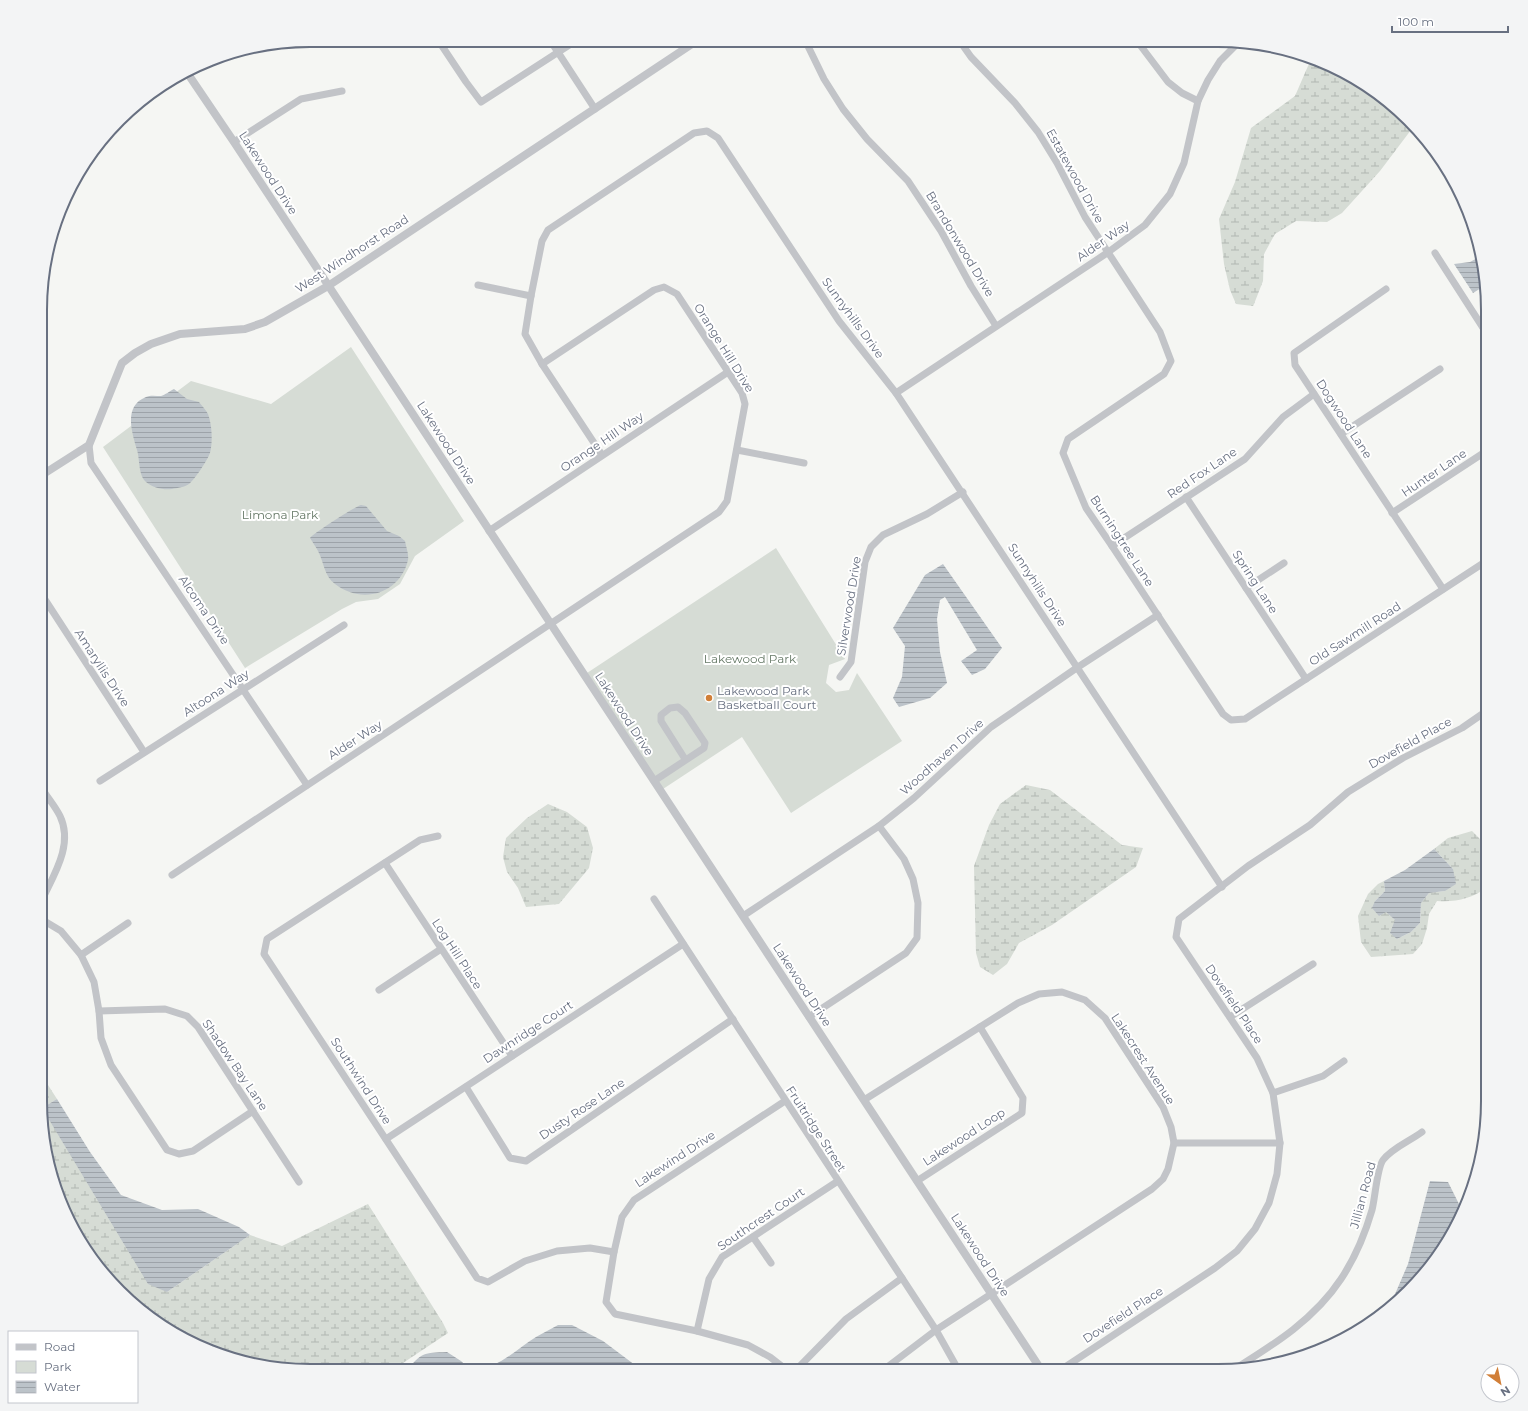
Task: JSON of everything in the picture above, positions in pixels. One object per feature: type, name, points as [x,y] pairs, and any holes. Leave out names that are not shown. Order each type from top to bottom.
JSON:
[{"type":"street","points":[[443,47],[481,102],[567,47]]},
{"type":"street","points":[[554,47],[595,109]]},
{"type":"street","name":"West Windhorst Road","points":[[89,445],[122,363],[135,353],[151,344],[180,334],[245,328],[265,322],[328,286],[688,47]]},
{"type":"street","name":"Brandonwood Drive","points":[[808,47],[824,79],[843,109],[867,139],[908,181],[942,231],[971,286],[996,326]]},
{"type":"street","name":"Estatewood Drive","points":[[964,47],[971,57],[1015,103],[1038,132],[1057,163],[1085,217],[1107,253]]},
{"type":"street","points":[[1142,47],[1168,82],[1182,93],[1198,101]]},
{"type":"street","name":"Alder Way","points":[[896,393],[1107,253],[1146,225],[1170,194],[1184,163],[1198,101],[1208,80],[1220,61],[1233,48]]},
{"type":"street","name":"Lakewood Drive","points":[[190,76],[1037,1364]]},
{"type":"street","points":[[234,142],[301,99],[342,91]]},
{"type":"street","name":"Sunnyhills Drive","points":[[602,455],[542,364],[525,334],[542,241],[548,230],[694,133],[708,131],[718,138],[839,321],[896,393],[963,492],[1222,887]]},
{"type":"street","name":"Burningtree Lane","points":[[1107,253],[1160,332],[1171,360],[1164,374],[1068,439],[1063,453],[1086,508],[1223,714],[1231,720]]},
{"type":"street","points":[[1435,253],[1481,325]]},
{"type":"street","points":[[478,285],[531,296]]},
{"type":"street","name":"Orange Hill Drive","points":[[542,364],[654,290],[664,287],[677,294],[742,393],[745,404],[726,501],[719,512],[551,624]]},
{"type":"street","name":"Dogwood Lane","points":[[1386,288],[1294,353],[1295,365],[1443,590]]},
{"type":"street","points":[[1340,434],[1440,368]]},
{"type":"street","name":"Orange Hill Way","points":[[489,530],[728,372]]},
{"type":"street","name":"Red Fox Lane","points":[[1112,546],[1245,459],[1283,417],[1314,394]]},
{"type":"street","points":[[47,472],[89,445]]},
{"type":"street","name":"Alcoma Drive","points":[[89,445],[91,463],[307,785]]},
{"type":"street","points":[[737,450],[804,463]]},
{"type":"street","name":"Hunter Lane","points":[[1392,513],[1481,455]]},
{"type":"street","name":"Silverwood Drive","points":[[840,677],[851,662],[865,562],[871,547],[884,535],[927,514],[963,492]]},
{"type":"street","name":"Spring Lane","points":[[1186,497],[1306,679]]},
{"type":"street","points":[[1246,588],[1284,563]]},
{"type":"street","name":"Old Sawmill Road","points":[[1231,720],[1245,719],[1481,565]]},
{"type":"street","name":"Amaryllis Drive","points":[[47,603],[144,752]]},
{"type":"street","name":"Woodhaven Drive","points":[[743,916],[879,826],[914,798],[991,726],[1158,615]]},
{"type":"street","name":"Alder Way","points":[[172,875],[551,624]]},
{"type":"street","name":"Altoona Way","points":[[100,781],[344,625]]},
{"type":"street","points":[[654,781],[704,748],[704,743],[685,713],[678,707],[670,708],[660,715],[661,721],[686,759]]},
{"type":"street","name":"Dovefield Place","points":[[1068,1364],[1215,1268],[1236,1251],[1255,1228],[1269,1203],[1277,1174],[1280,1143],[1273,1093],[1257,1058],[1176,937],[1179,919],[1248,866],[1310,824],[1348,792],[1403,758],[1462,728],[1481,715]]},
{"type":"street","points":[[47,796],[61,817],[66,838],[62,855],[47,889]]},
{"type":"street","points":[[809,1017],[906,953],[917,938],[918,903],[913,879],[904,859],[879,826]]},
{"type":"street","name":"Southwind Drive","points":[[438,836],[420,840],[268,939],[264,954],[477,1278],[488,1282],[525,1261],[557,1251],[590,1248],[614,1252]]},
{"type":"street","name":"Log Hill Place","points":[[385,863],[512,1056]]},
{"type":"street","name":"Fruitridge Street","points":[[654,899],[936,1330],[955,1364]]},
{"type":"street","points":[[47,923],[60,931],[81,955],[94,982],[101,1038],[110,1065],[167,1150],[179,1154],[193,1151],[253,1111]]},
{"type":"street","points":[[81,955],[128,924]]},
{"type":"street","name":"Dawnridge Court","points":[[386,1139],[683,944]]},
{"type":"street","points":[[379,990],[441,949]]},
{"type":"street","points":[[1230,1017],[1312,964]]},
{"type":"street","name":"Lakecrest Avenue","points":[[864,1100],[1018,1003],[1039,994],[1062,992],[1085,1000],[1104,1018],[1163,1107],[1171,1127],[1174,1143],[1168,1169],[1163,1179],[1152,1189],[991,1294]]},
{"type":"street","name":"Shadow Bay Lane","points":[[98,1011],[165,1009],[187,1016],[198,1027],[299,1182]]},
{"type":"street","name":"Dusty Rose Lane","points":[[466,1087],[510,1158],[526,1161],[733,1019]]},
{"type":"street","name":"Lakewood Loop","points":[[917,1181],[1022,1113],[1023,1098],[980,1027]]},
{"type":"street","points":[[1273,1093],[1323,1076],[1344,1061]]},
{"type":"street","name":"Lakewind Drive","points":[[779,1364],[770,1357],[748,1345],[697,1331],[616,1314],[606,1302],[614,1252],[622,1217],[634,1200],[785,1101]]},
{"type":"street","name":"Jillian Road","points":[[1245,1362],[1288,1335],[1315,1311],[1341,1280],[1360,1245],[1372,1209],[1381,1162],[1388,1155],[1422,1132]]},
{"type":"street","points":[[1174,1143],[1280,1143]]},
{"type":"street","name":"Southcrest Court","points":[[697,1331],[709,1279],[722,1257],[838,1181]]},
{"type":"street","points":[[753,1237],[771,1263]]},
{"type":"street","points":[[802,1364],[846,1318],[902,1278]]},
{"type":"street","points":[[891,1364],[936,1330],[991,1294]]},
{"type":"green space","points":[[1310,64],[1334,74],[1364,91],[1391,112],[1410,131],[1380,171],[1342,213],[1327,222],[1296,221],[1275,234],[1264,254],[1263,281],[1253,306],[1236,304],[1230,290],[1224,264],[1219,219],[1235,182],[1251,128],[1295,96]]},
{"type":"green space","name":"Limona Park","points":[[351,347],[464,521],[415,556],[400,584],[378,599],[356,602],[342,609],[245,668],[103,447],[191,381],[271,404]]},
{"type":"green space","name":"Lakewood Park","points":[[776,548],[845,659],[829,665],[826,683],[836,692],[849,690],[857,673],[902,741],[791,813],[742,737],[663,789],[587,673]]},
{"type":"green space","points":[[1026,785],[1050,790],[1122,845],[1143,848],[1136,867],[1052,925],[1019,943],[1007,964],[993,975],[980,967],[976,953],[974,866],[989,825],[1000,804]]},
{"type":"green space","points":[[548,804],[567,812],[587,827],[593,848],[589,868],[559,904],[526,907],[518,888],[507,872],[503,857],[506,838],[527,818]]},
{"type":"green space","points":[[1472,831],[1481,840],[1481,891],[1464,899],[1437,901],[1429,914],[1427,928],[1422,944],[1413,954],[1371,957],[1361,942],[1358,916],[1368,894],[1378,884],[1384,881],[1385,891],[1375,901],[1395,920],[1397,939],[1411,932],[1420,923],[1421,903],[1429,893],[1445,891],[1453,869],[1434,849],[1448,838]]},
{"type":"green space","points":[[47,1080],[48,1085],[57,1099],[47,1105]]},
{"type":"green space","points":[[48,1117],[167,1292],[250,1235],[282,1246],[368,1204],[448,1333],[402,1364],[310,1364],[276,1362],[242,1355],[210,1344],[179,1329],[150,1310],[124,1287],[91,1247],[74,1217],[61,1185],[52,1152]]},
{"type":"water","points":[[1476,259],[1479,276],[1480,289],[1473,293],[1454,264],[1470,262]]},
{"type":"water","points":[[174,389],[187,399],[199,402],[207,412],[211,428],[211,449],[204,465],[189,484],[183,487],[162,489],[149,484],[143,479],[131,420],[134,407],[139,401],[146,397],[161,396]]},
{"type":"water","points":[[361,505],[366,506],[387,531],[399,536],[405,541],[408,555],[404,572],[397,581],[389,588],[379,593],[368,595],[357,594],[346,590],[331,581],[326,573],[320,555],[310,538],[334,520]]},
{"type":"water","points":[[943,564],[1002,648],[985,669],[972,675],[961,661],[977,650],[945,597],[940,600],[937,619],[940,652],[947,683],[930,698],[899,707],[893,698],[902,677],[905,646],[893,628],[925,575]]},
{"type":"water","points":[[1434,849],[1453,869],[1456,884],[1445,891],[1429,893],[1421,903],[1420,923],[1411,932],[1397,939],[1390,933],[1395,920],[1386,912],[1379,916],[1372,908],[1375,901],[1385,891],[1384,881],[1405,870]]},
{"type":"water","points":[[57,1099],[90,1152],[121,1195],[162,1210],[198,1209],[239,1227],[250,1235],[167,1292],[148,1284],[48,1118],[47,1105]]},
{"type":"water","points":[[1430,1181],[1448,1182],[1459,1205],[1454,1217],[1437,1247],[1427,1261],[1394,1296],[1408,1264]]},
{"type":"water","points":[[558,1325],[572,1325],[603,1341],[634,1364],[495,1364],[536,1337]]},
{"type":"water","points":[[447,1352],[464,1364],[413,1364],[420,1357],[428,1353]]},
{"type":"place","name":"Lakewood Park Basketball Court","points":[[709,698]]}]
